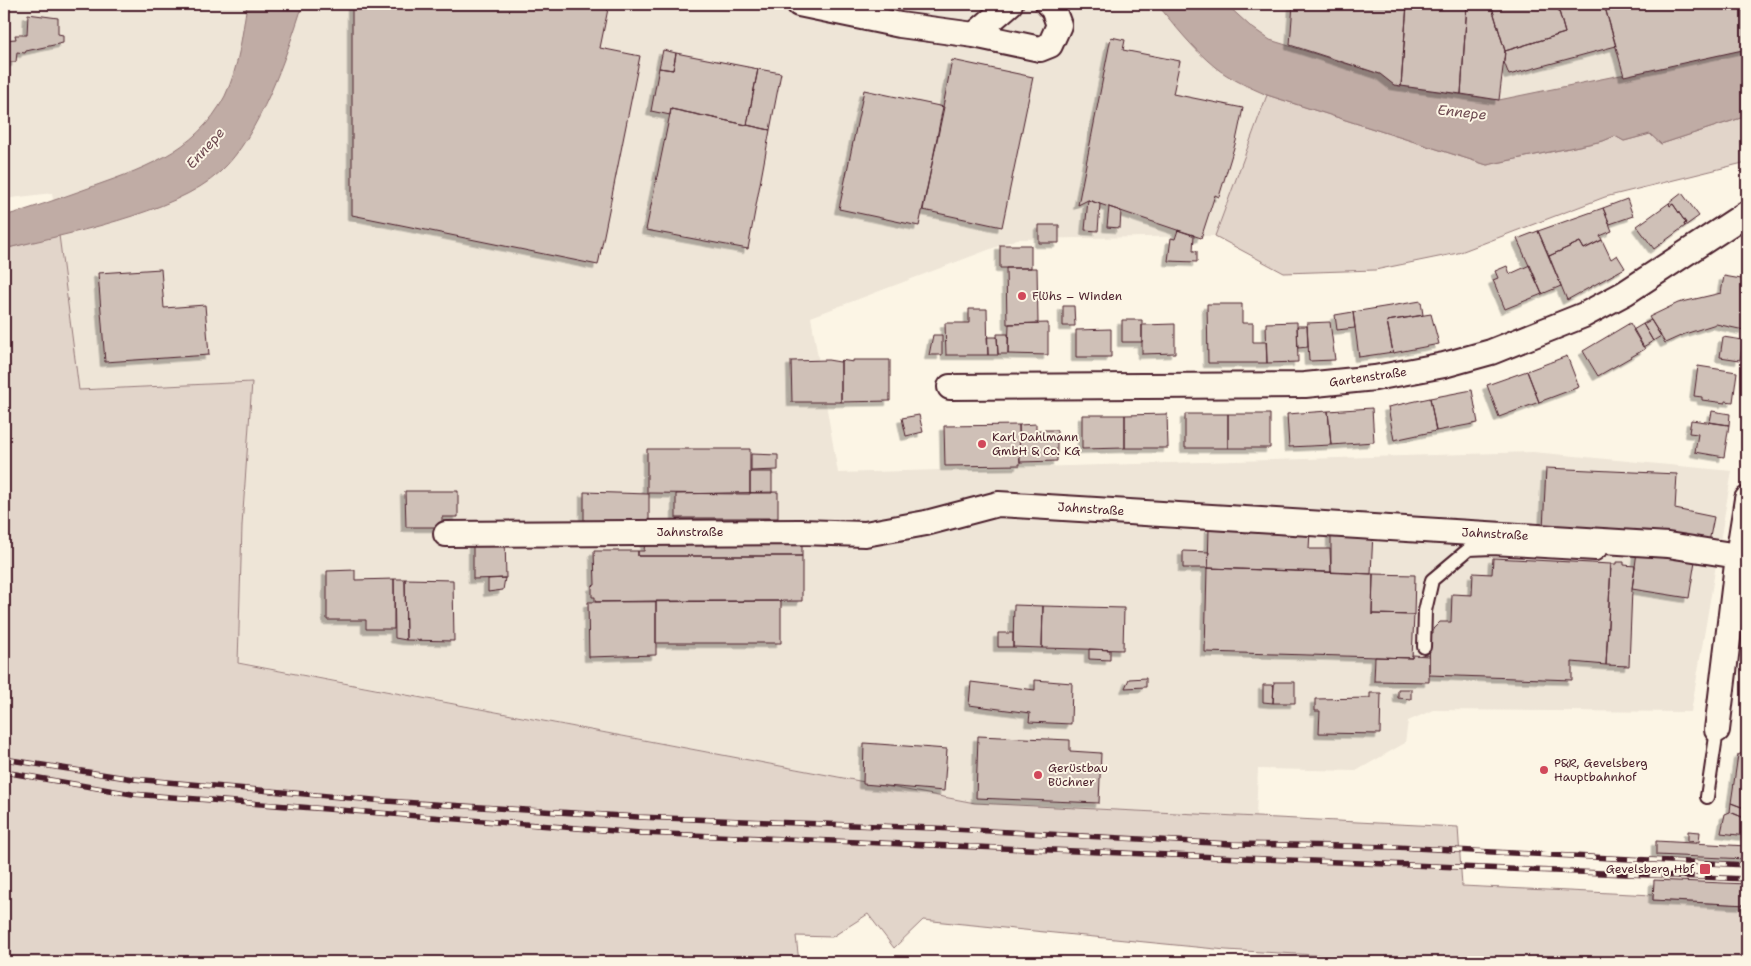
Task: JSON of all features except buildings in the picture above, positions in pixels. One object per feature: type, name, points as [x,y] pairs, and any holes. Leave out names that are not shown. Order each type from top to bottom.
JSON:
[{"type":"street","points":[[799,4],[900,25],[974,35],[1040,48],[1050,45],[1060,25],[1054,9],[1048,4]]},
{"type":"street","points":[[974,35],[1010,4]]},
{"type":"street","name":"Gartenstraße","points":[[950,387],[1305,385],[1375,378],[1444,365],[1492,352],[1584,315],[1625,293],[1747,213]]},
{"type":"street","points":[[1717,730],[1740,566],[1747,499]]},
{"type":"street","name":"Jahnstraße","points":[[446,534],[780,532],[865,534],[926,523],[998,504],[1668,544],[1740,566]]},
{"type":"lane","points":[[1424,647],[1425,611],[1432,580],[1469,549],[1492,548],[1596,554],[1602,550],[1602,540]]},
{"type":"lane","points":[[1707,797],[1717,730]]},
{"type":"shaded area","points":[[4,4],[1747,4],[1747,116],[1267,95],[1215,236],[1017,239],[811,317],[838,473],[1533,452],[1732,471],[1691,712],[1433,710],[1408,721],[1405,743],[1356,771],[1258,769],[1256,817],[975,803],[238,662],[242,526],[251,382],[79,390],[52,193],[4,199]]},
{"type":"shaded area","points":[[1267,95],[1487,165],[1603,141],[1615,136],[1624,141],[1650,134],[1661,144],[1747,116],[1747,162],[1605,197],[1458,253],[1375,270],[1284,273],[1215,236]]},
{"type":"shaded area","points":[[59,235],[79,390],[252,382],[242,526],[238,663],[975,803],[1458,827],[1462,886],[1653,895],[1653,900],[1747,905],[1747,962],[1439,962],[1226,950],[923,920],[894,948],[868,914],[832,937],[796,936],[799,962],[4,962],[4,249]]},
{"type":"water","name":"Ennepe","points":[[247,4],[303,4],[280,70],[259,117],[234,157],[220,172],[200,187],[148,211],[118,221],[4,249],[4,216],[125,175],[164,157],[182,146],[198,132],[213,116],[230,85],[239,51]]},
{"type":"water","name":"Ennepe","points":[[1157,4],[1226,4],[1250,26],[1270,40],[1380,74],[1394,85],[1499,100],[1747,49],[1747,116],[1661,144],[1650,134],[1624,141],[1615,136],[1603,141],[1487,165],[1267,95],[1247,86],[1215,67],[1199,53]]},
{"type":"railway","points":[[4,759],[133,779],[385,801],[638,817],[933,828],[1232,844],[1395,847],[1747,865]]},
{"type":"railway","points":[[4,772],[132,794],[641,833],[1747,879]]},
{"type":"place","name":"Flühs – Winden","points":[[1022,296]]},
{"type":"place","name":"Karl Dahlmann GmbH & Co. KG","points":[[982,444]]},
{"type":"place","name":"P&R, Gevelsberg Hauptbahnhof","points":[[1544,770]]},
{"type":"place","name":"Gerüstbau Büchner","points":[[1038,775]]},
{"type":"place","name":"Gevelsberg Hbf","points":[[1705,869]]}]
